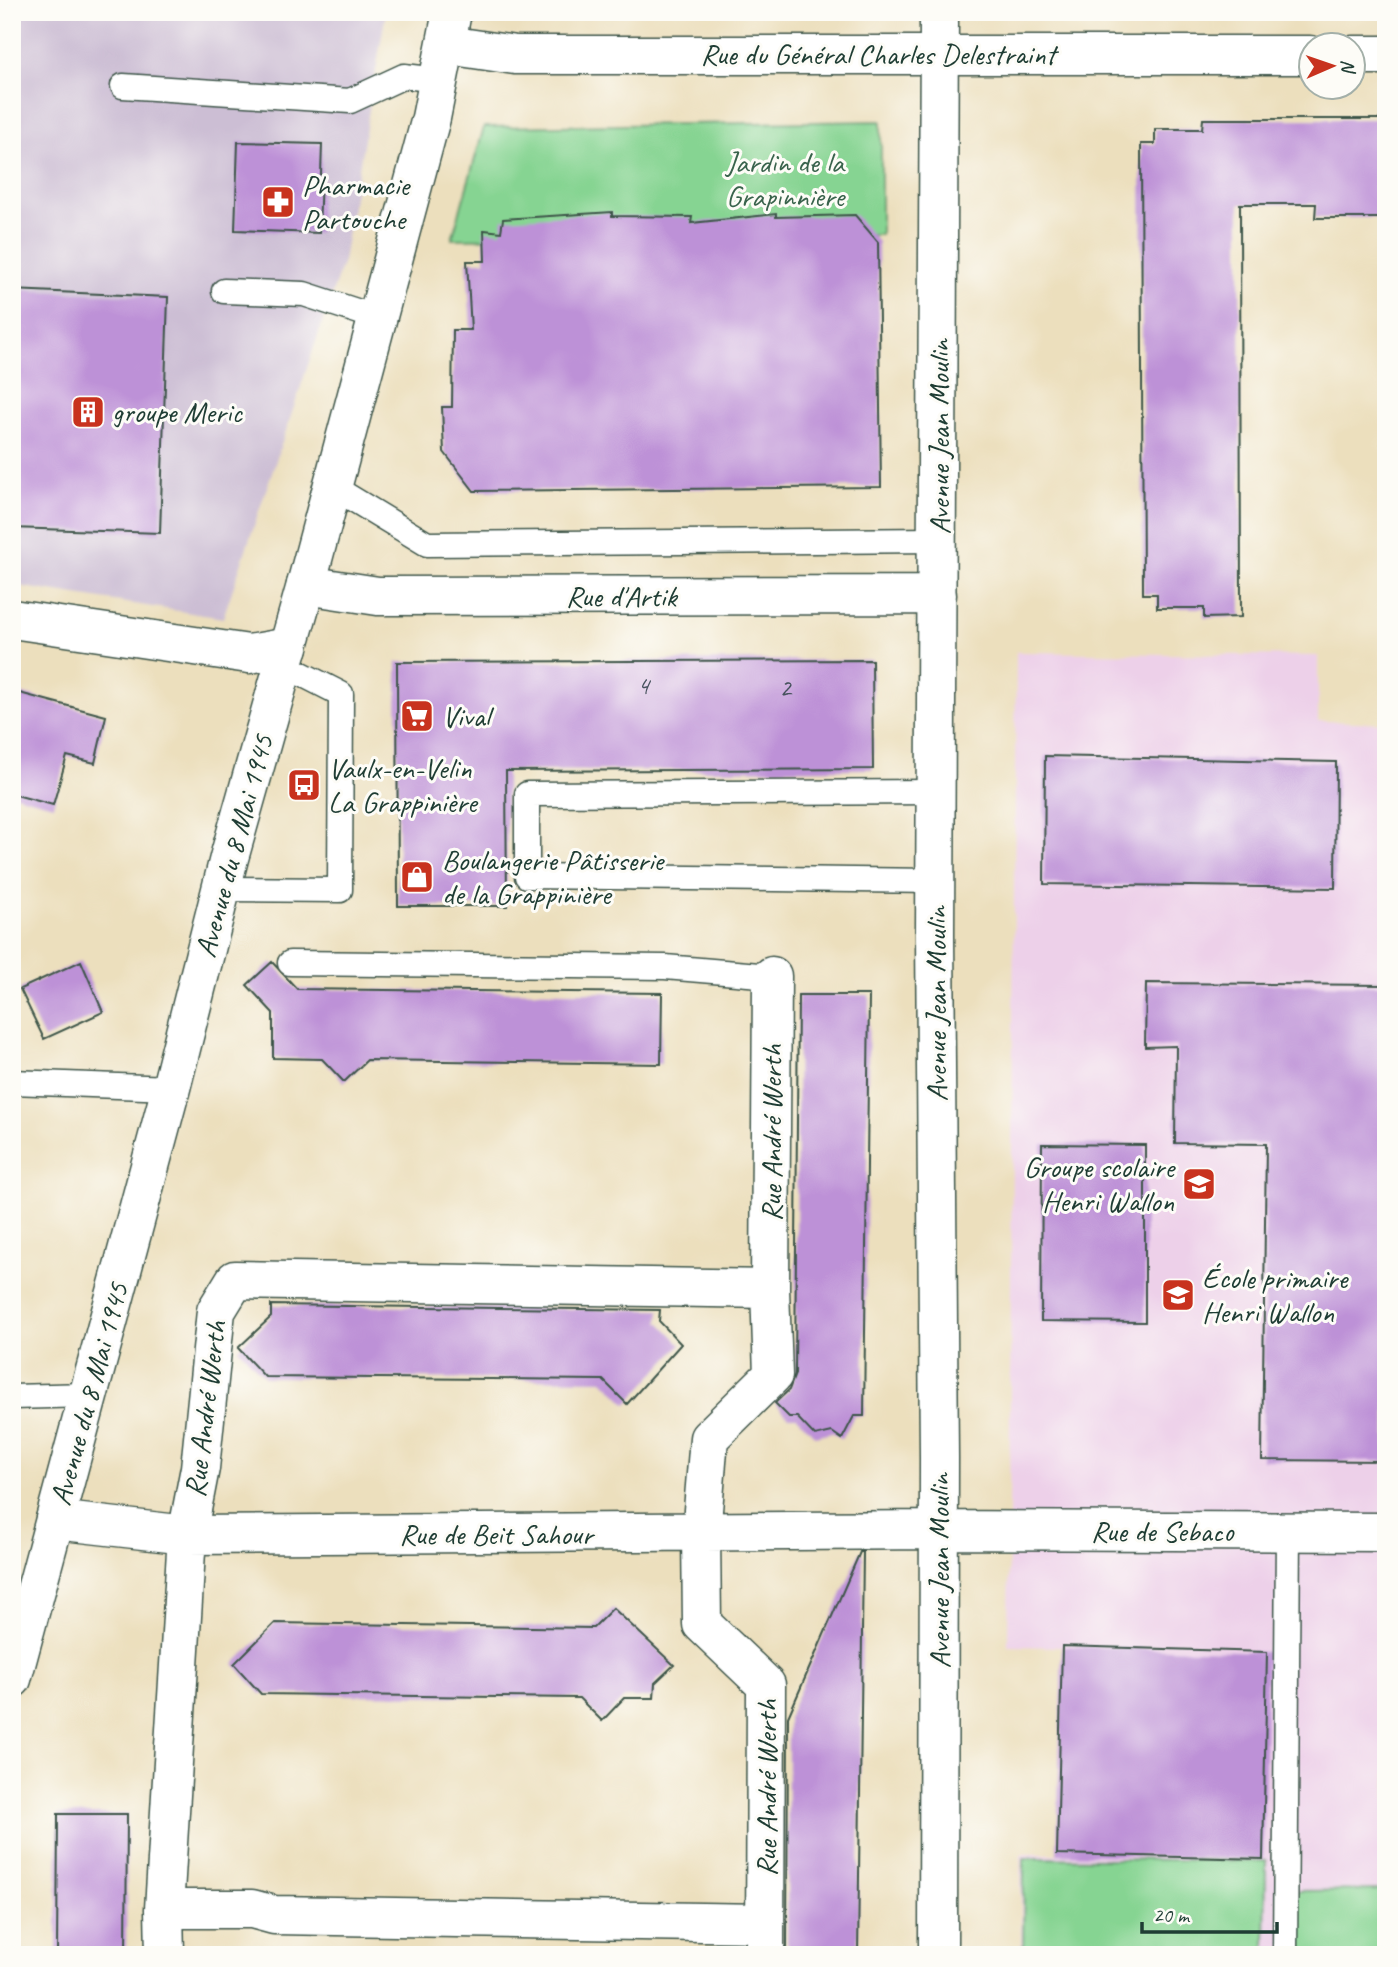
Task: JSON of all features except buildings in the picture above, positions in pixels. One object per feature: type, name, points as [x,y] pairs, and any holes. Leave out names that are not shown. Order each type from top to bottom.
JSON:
[{"type":"street","name":"Avenue Jean Moulin","points":[[938,1955],[935,881],[939,12]]},
{"type":"street","name":"Rue du Général Charles Delestraint","points":[[446,46],[515,55],[1296,55]]},
{"type":"street","name":"Avenue du 8 Mai 1945","points":[[12,1679],[222,889],[378,318],[446,46]]},
{"type":"street","points":[[1366,55],[1386,55]]},
{"type":"street","name":"Rue d'Artik","points":[[306,585],[378,596],[937,595]]},
{"type":"street","points":[[12,619],[249,654],[287,656]]},
{"type":"street","name":"Rue André Werth","points":[[164,1909],[252,1909],[288,1915],[765,1939],[766,1685],[702,1624],[701,1534],[709,1438],[773,1375],[770,1289],[772,976]]},
{"type":"street","name":"Rue André Werth","points":[[165,1955],[164,1909],[187,1535],[200,1468],[216,1311],[235,1280],[770,1289]]},
{"type":"street","name":"Rue de Beit Sahour","points":[[55,1520],[187,1535],[701,1534],[937,1530]]},
{"type":"street","name":"Rue de Sebaco","points":[[937,1530],[1386,1532]]},
{"type":"lane","points":[[123,86],[350,101],[404,76],[446,46]]},
{"type":"lane","points":[[224,291],[304,294],[378,318]]},
{"type":"lane","name":"Rue d'Artik","points":[[333,486],[427,544],[938,540]]},
{"type":"lane","points":[[222,889],[340,890],[341,694],[287,656]]},
{"type":"lane","points":[[935,881],[527,876],[527,794],[936,792]]},
{"type":"lane","points":[[289,963],[665,967],[772,976]]},
{"type":"lane","points":[[12,1082],[171,1088]]},
{"type":"lane","points":[[12,1397],[89,1395]]},
{"type":"lane","points":[[1285,1955],[1288,1531]]},
{"type":"shaded area","points":[[12,12],[386,12],[343,261],[223,618],[12,585]]},
{"type":"shaded area","name":"Groupe scolaire Henri Wallon","points":[[1016,652],[1318,656],[1318,721],[1386,723],[1386,1955],[1021,1955],[1021,1854],[1057,1854],[1062,1647],[1008,1646]]},
{"type":"green space","name":"Jardin de la Grapinnière","points":[[881,121],[881,235],[452,239],[484,127]]},
{"type":"green space","points":[[1024,1858],[1266,1861],[1265,1955],[1023,1955]]},
{"type":"green space","points":[[1386,1890],[1386,1955],[1296,1955],[1295,1891]]},
{"type":"place","name":"Pharmacie Partouche","points":[[278,202]]},
{"type":"place","name":"groupe Meric","points":[[88,412]]},
{"type":"place","name":"Vival","points":[[417,716]]},
{"type":"place","name":"Vaulx-en-Velin La Grappinière","points":[[304,785]]},
{"type":"place","name":"Boulangerie Pâtisserie de la Grappinière","points":[[417,877]]},
{"type":"place","name":"Groupe scolaire Henri Wallon","points":[[1199,1184]]},
{"type":"place","name":"École primaire Henri Wallon","points":[[1178,1295]]}]
